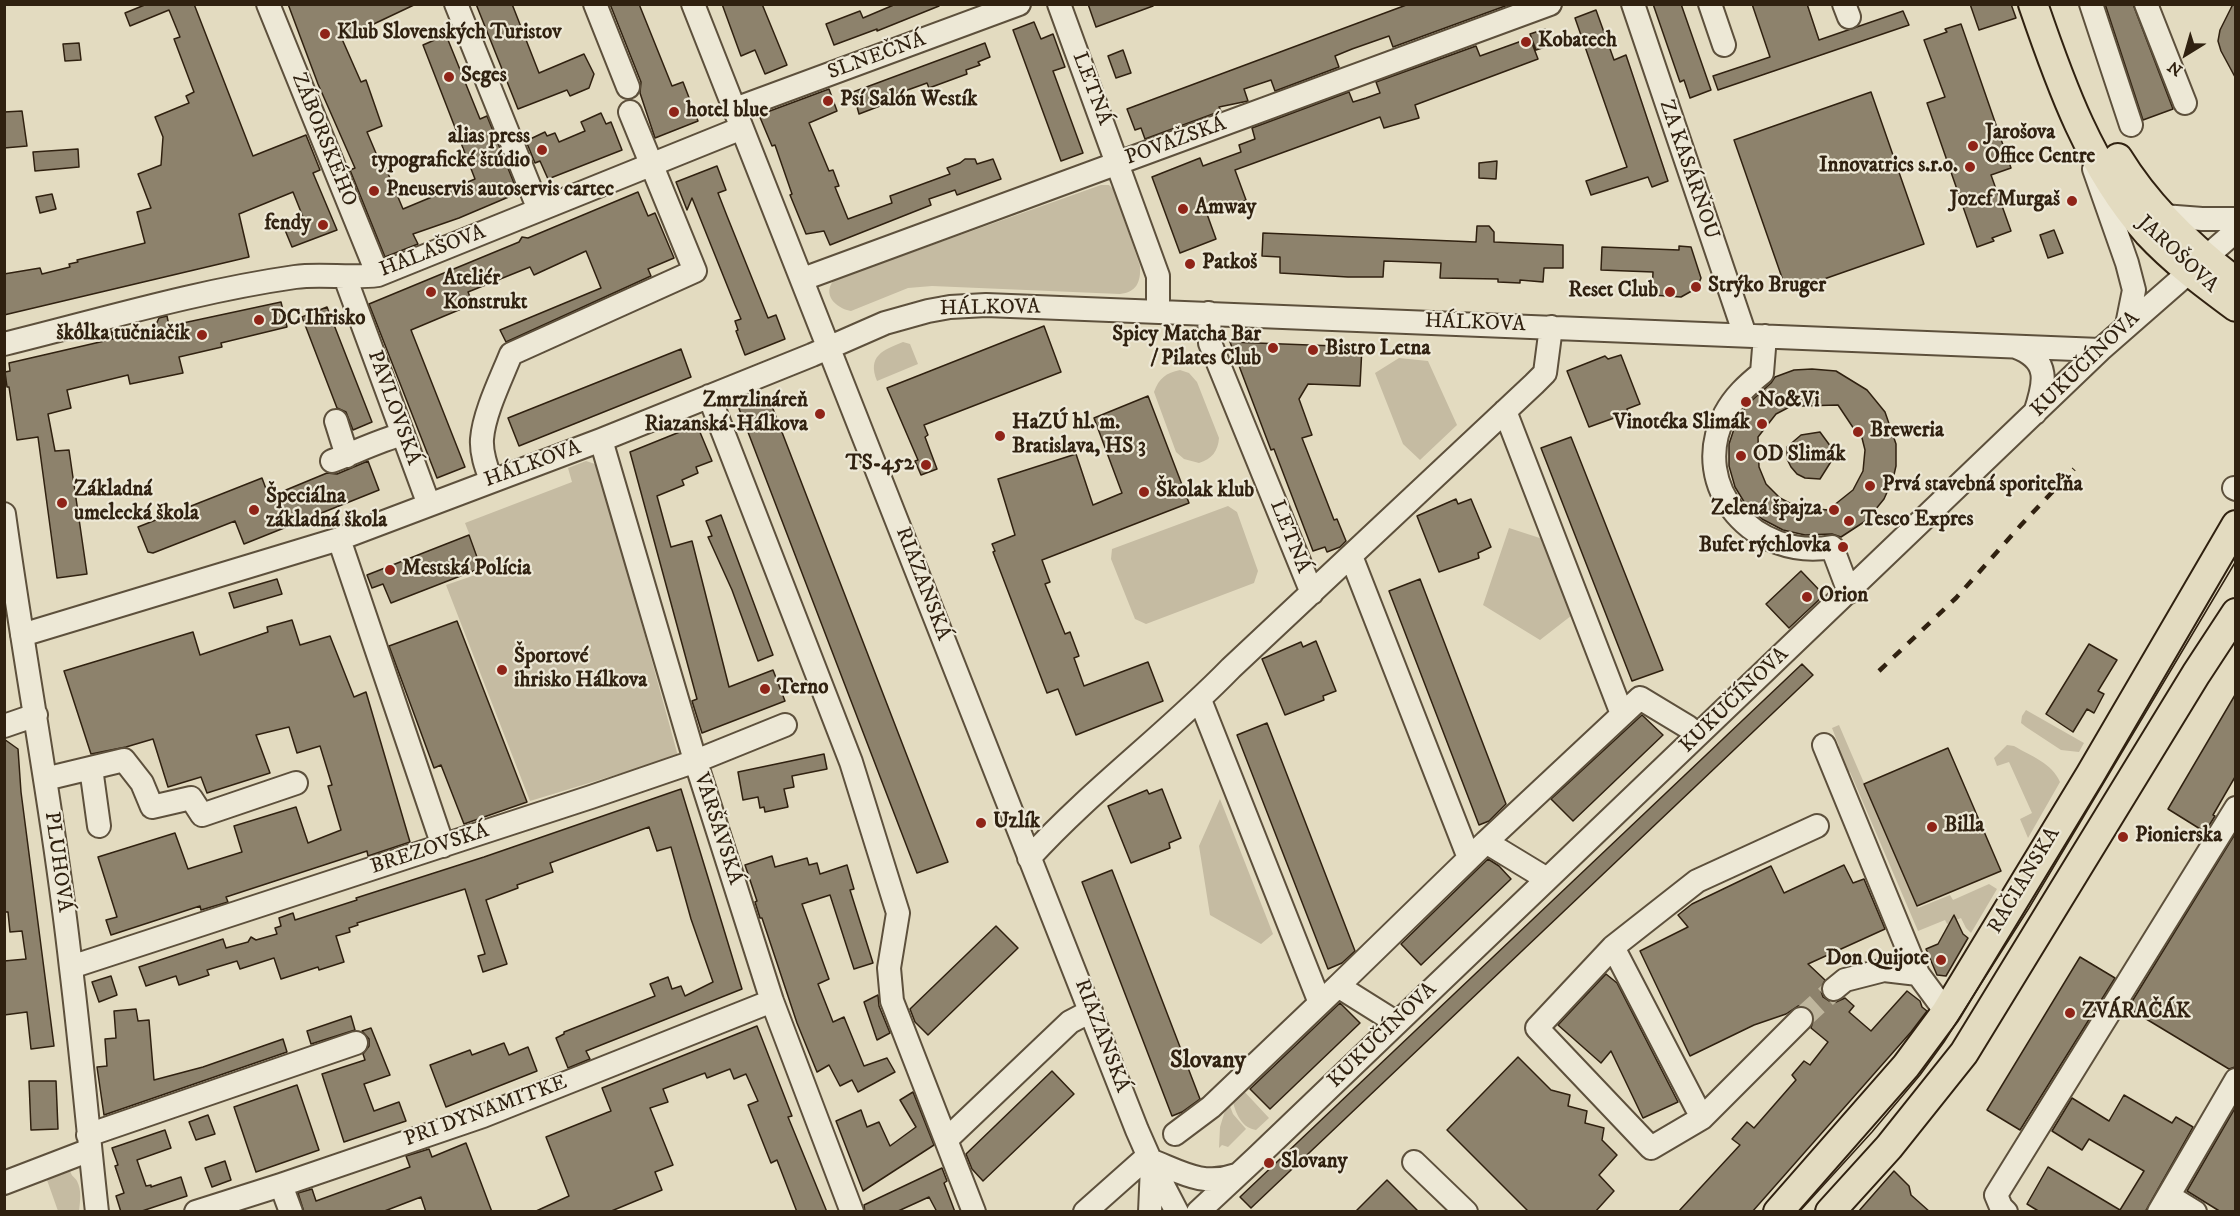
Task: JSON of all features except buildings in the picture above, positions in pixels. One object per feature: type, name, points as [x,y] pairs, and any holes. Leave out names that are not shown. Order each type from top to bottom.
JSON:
[{"type":"main road","name":"JAROŠOVA","points":[[2033,4],[2061,85],[2087,141],[2128,209],[2155,240],[2235,282]]},
{"type":"main road","name":"JAROŠOVA","points":[[2053,4],[2090,108],[2132,179],[2163,216],[2197,264],[2235,307]]},
{"type":"main road","name":"RAČIANSKA","points":[[1778,1212],[1899,1074],[1946,1012],[2090,776],[2235,525]]},
{"type":"main road","name":"RAČIANSKA","points":[[1830,1212],[1889,1147],[1964,1053],[2235,613]]},
{"type":"street","name":"ZÁBORSKÉHO","points":[[268,4],[378,275]]},
{"type":"street","points":[[456,4],[539,210]]},
{"type":"street","points":[[595,4],[628,87]]},
{"type":"street","name":"RIAZANSKÁ","points":[[693,4],[830,347],[1029,858],[1150,1160],[1177,1212]]},
{"type":"street","name":"SLNEČNÁ","points":[[738,118],[1019,4]]},
{"type":"street","name":"LETNÁ","points":[[1059,4],[1158,276],[1158,312]]},
{"type":"street","name":"POVAŽSKÁ","points":[[802,279],[1550,4]]},
{"type":"street","name":"ZA KASÁRŇOU","points":[[1633,4],[1755,335]]},
{"type":"street","points":[[1710,4],[1724,45]]},
{"type":"street","points":[[2091,4],[2131,125]]},
{"type":"street","points":[[2146,4],[2185,104]]},
{"type":"street","points":[[491,480],[484,462],[482,438],[490,408],[511,354],[696,271],[630,112]]},
{"type":"street","name":"HALAŠOVA","points":[[4,344],[228,289],[298,276],[378,275],[651,164],[738,118]]},
{"type":"street","points":[[2087,141],[2096,177],[2127,263],[2134,290],[2127,325]]},
{"type":"street","points":[[2163,216],[2235,219]]},
{"type":"street","name":"KUKUČÍNOVA","points":[[1198,1212],[2100,350],[2235,231]]},
{"type":"street","name":"PAVLOVSKÁ","points":[[345,277],[429,506]]},
{"type":"street","name":"HÁLKOVA","points":[[22,635],[339,539],[601,440],[905,316],[950,307],[986,305],[1209,313],[2100,350]]},
{"type":"street","name":"LETNÁ","points":[[1209,313],[1210,343],[1312,593]]},
{"type":"street","points":[[1029,858],[1077,811],[1200,700],[1231,668],[1545,373],[1551,327]]},
{"type":"street","points":[[1755,335],[1762,374],[1736,397],[1719,431],[1715,462],[1721,488],[1730,506],[1740,518],[1756,533],[1769,540],[1803,549],[1832,547],[1849,592]]},
{"type":"street","points":[[2014,347],[2034,357],[2042,370],[2043,387],[2035,414]]},
{"type":"street","points":[[709,396],[851,762],[898,913],[889,968],[892,1001],[974,1212]]},
{"type":"street","points":[[1508,409],[1623,713]]},
{"type":"street","points":[[336,421],[339,458],[379,441],[403,434]]},
{"type":"street","name":"VARŠAVSKÁ","points":[[601,440],[696,761],[772,1001],[852,1212]]},
{"type":"street","name":"PLUHOVÁ","points":[[4,514],[7,548],[36,715],[71,967],[96,1212]]},
{"type":"street","points":[[339,539],[443,846]]},
{"type":"street","points":[[1351,556],[1477,851],[1547,879]]},
{"type":"street","points":[[1175,1134],[1211,1107],[1640,698],[1698,735]]},
{"type":"street","points":[[1200,700],[1320,1003]]},
{"type":"street","points":[[4,726],[36,715]]},
{"type":"street","name":"BREZOVSKÁ","points":[[71,967],[696,761],[785,725]]},
{"type":"street","points":[[1824,745],[1918,974],[1946,1012]]},
{"type":"street","points":[[45,779],[124,760],[142,783],[152,807],[191,798],[202,815],[296,783]]},
{"type":"street","points":[[91,768],[99,825]]},
{"type":"street","points":[[2002,1210],[1996,1195],[2234,811]]},
{"type":"street","points":[[1801,1019],[1702,1118],[1652,1148],[1537,1028],[1613,947],[1697,881],[1817,826]]},
{"type":"street","points":[[1613,947],[1702,1118]]},
{"type":"street","points":[[1834,989],[1845,980],[1884,970],[1918,974]]},
{"type":"street","points":[[1338,986],[1397,1023]]},
{"type":"street","name":"PRI DYNAMITKE","points":[[196,1212],[483,1116],[772,1001]]},
{"type":"street","points":[[946,1140],[1070,1022],[1091,1011]]},
{"type":"street","points":[[4,1183],[89,1142],[356,1043]]},
{"type":"street","points":[[2195,1212],[2164,1204],[2235,1080]]},
{"type":"street","points":[[1085,1212],[1150,1160],[1202,1179],[1217,1181],[1238,1175]]},
{"type":"street","name":"RIAZANSKÁ","points":[[1150,1160],[1150,1212]]},
{"type":"street","points":[[1414,1162],[1466,1212]]},
{"type":"street","points":[[281,1185],[291,1212]]},
{"type":"shaded area","points":[[1101,185],[1109,185],[1114,190],[1140,266],[1138,282],[1130,291],[1120,294],[932,286],[908,288],[851,311],[840,307],[832,300],[829,290],[834,280]]},
{"type":"shaded area","points":[[903,342],[910,344],[918,364],[877,381],[874,365],[879,355]]},
{"type":"shaded area","points":[[1399,358],[1428,361],[1457,425],[1420,460],[1403,444],[1375,373]]},
{"type":"shaded area","points":[[1180,370],[1189,373],[1197,382],[1219,438],[1213,454],[1199,463],[1184,459],[1176,452],[1154,392],[1164,377]]},
{"type":"shaded area","points":[[586,461],[598,465],[678,756],[530,801],[446,585],[484,572],[465,523],[572,482],[568,468]]},
{"type":"shaded area","points":[[1228,506],[1237,512],[1258,571],[1254,583],[1146,624],[1135,619],[1111,559],[1112,549]]},
{"type":"shaded area","points":[[1509,528],[1549,541],[1576,612],[1540,640],[1483,605]]},
{"type":"shaded area","points":[[2026,710],[2084,743],[2079,752],[2061,750],[2026,727],[2021,723]]},
{"type":"shaded area","points":[[1839,725],[1918,908],[1950,895],[1953,900],[1989,884],[1997,889],[1971,933],[1961,918],[1947,924],[1945,920],[1918,931],[1850,772],[1843,774],[1833,751],[1839,746],[1832,728]]},
{"type":"shaded area","points":[[2007,745],[2014,746],[2040,761],[2052,770],[2060,782],[2028,838],[2020,819],[2032,813],[2009,762],[1997,766],[1994,758]]},
{"type":"shaded area","points":[[1220,799],[1273,934],[1261,944],[1210,915],[1199,846]]},
{"type":"shaded area","points":[[1241,1088],[1269,1118],[1256,1130],[1242,1122],[1234,1106],[1231,1095]]},
{"type":"shaded area","points":[[1228,1101],[1233,1114],[1246,1129],[1228,1147],[1222,1145],[1219,1148],[1220,1127]]},
{"type":"shaded area","points":[[70,1168],[80,1188],[79,1211],[58,1211],[47,1180]]},
{"type":"tunnel","points":[[1801,1019],[1834,989]]},
{"type":"tram line","points":[[1799,1212],[1872,1132],[1920,1075],[1944,1042],[2029,908],[2236,561]]},
{"type":"railway","points":[[1879,671],[1956,598],[2074,469]]},
{"type":"place","name":"Klub Slovenských Turistov","points":[[325,34]]},
{"type":"place","name":"Kobatech","points":[[1526,42]]},
{"type":"place","name":"Seges","points":[[449,77]]},
{"type":"place","name":"Psí Salón Westík","points":[[828,101]]},
{"type":"place","name":"hotel blue","points":[[674,112]]},
{"type":"place","name":"Jarošova Office Centre","points":[[1973,146]]},
{"type":"place","name":"alias press typografické štúdio","points":[[542,150]]},
{"type":"place","name":"Innovatrics s.r.o.","points":[[1970,167]]},
{"type":"place","name":"Pneuservis autoservis cartec","points":[[374,191]]},
{"type":"place","name":"Jozef Murgaš","points":[[2072,201]]},
{"type":"place","name":"Amway","points":[[1183,209]]},
{"type":"place","name":"fendy","points":[[323,225]]},
{"type":"place","name":"Patkoš","points":[[1190,264]]},
{"type":"place","name":"Strýko Bruger","points":[[1696,287]]},
{"type":"place","name":"Ateliér Konstrukt","points":[[431,292]]},
{"type":"place","name":"Reset Club","points":[[1670,292]]},
{"type":"place","name":"DC Ihrisko","points":[[259,320]]},
{"type":"place","name":"škôlka tučniačik","points":[[202,335]]},
{"type":"place","name":"Spicy Matcha Bar / Pilates Club","points":[[1273,348]]},
{"type":"place","name":"Bistro Letna","points":[[1313,350]]},
{"type":"place","name":"No&Vi","points":[[1746,402]]},
{"type":"place","name":"Zmrzlináreň Riazanská-Hálkova","points":[[820,414]]},
{"type":"place","name":"Vinotéka Slimák","points":[[1762,424]]},
{"type":"place","name":"Breweria","points":[[1858,432]]},
{"type":"place","name":"HaZÚ hl. m. Bratislava, HS 3","points":[[1000,436]]},
{"type":"place","name":"OD Slimák","points":[[1741,456]]},
{"type":"place","name":"TS-452","points":[[926,465]]},
{"type":"place","name":"Prvá stavebná sporiteľňa","points":[[1870,486]]},
{"type":"place","name":"Školak klub","points":[[1144,492]]},
{"type":"place","name":"Základná umelecká škola","points":[[62,503]]},
{"type":"place","name":"Špeciálna základná škola","points":[[254,510]]},
{"type":"place","name":"Zelená špajza","points":[[1834,510]]},
{"type":"place","name":"Tesco Expres","points":[[1849,521]]},
{"type":"place","name":"Bufet rýchlovka","points":[[1843,547]]},
{"type":"place","name":"Mestská Polícia","points":[[390,570]]},
{"type":"place","name":"Orion","points":[[1807,597]]},
{"type":"place","name":"Športové ihrisko Hálkova","points":[[502,670]]},
{"type":"place","name":"Terno","points":[[765,689]]},
{"type":"place","name":"Uzlík","points":[[981,823]]},
{"type":"place","name":"Billa","points":[[1932,827]]},
{"type":"place","name":"Pionierska","points":[[2123,837]]},
{"type":"place","name":"Don Quijote","points":[[1941,960]]},
{"type":"place","name":"ZVÁRAČÁK","points":[[2070,1013]]},
{"type":"place","name":"Slovany","points":[[1269,1163]]},
{"type":"district","name":"Slovany","points":[[1208,1062]]}]
